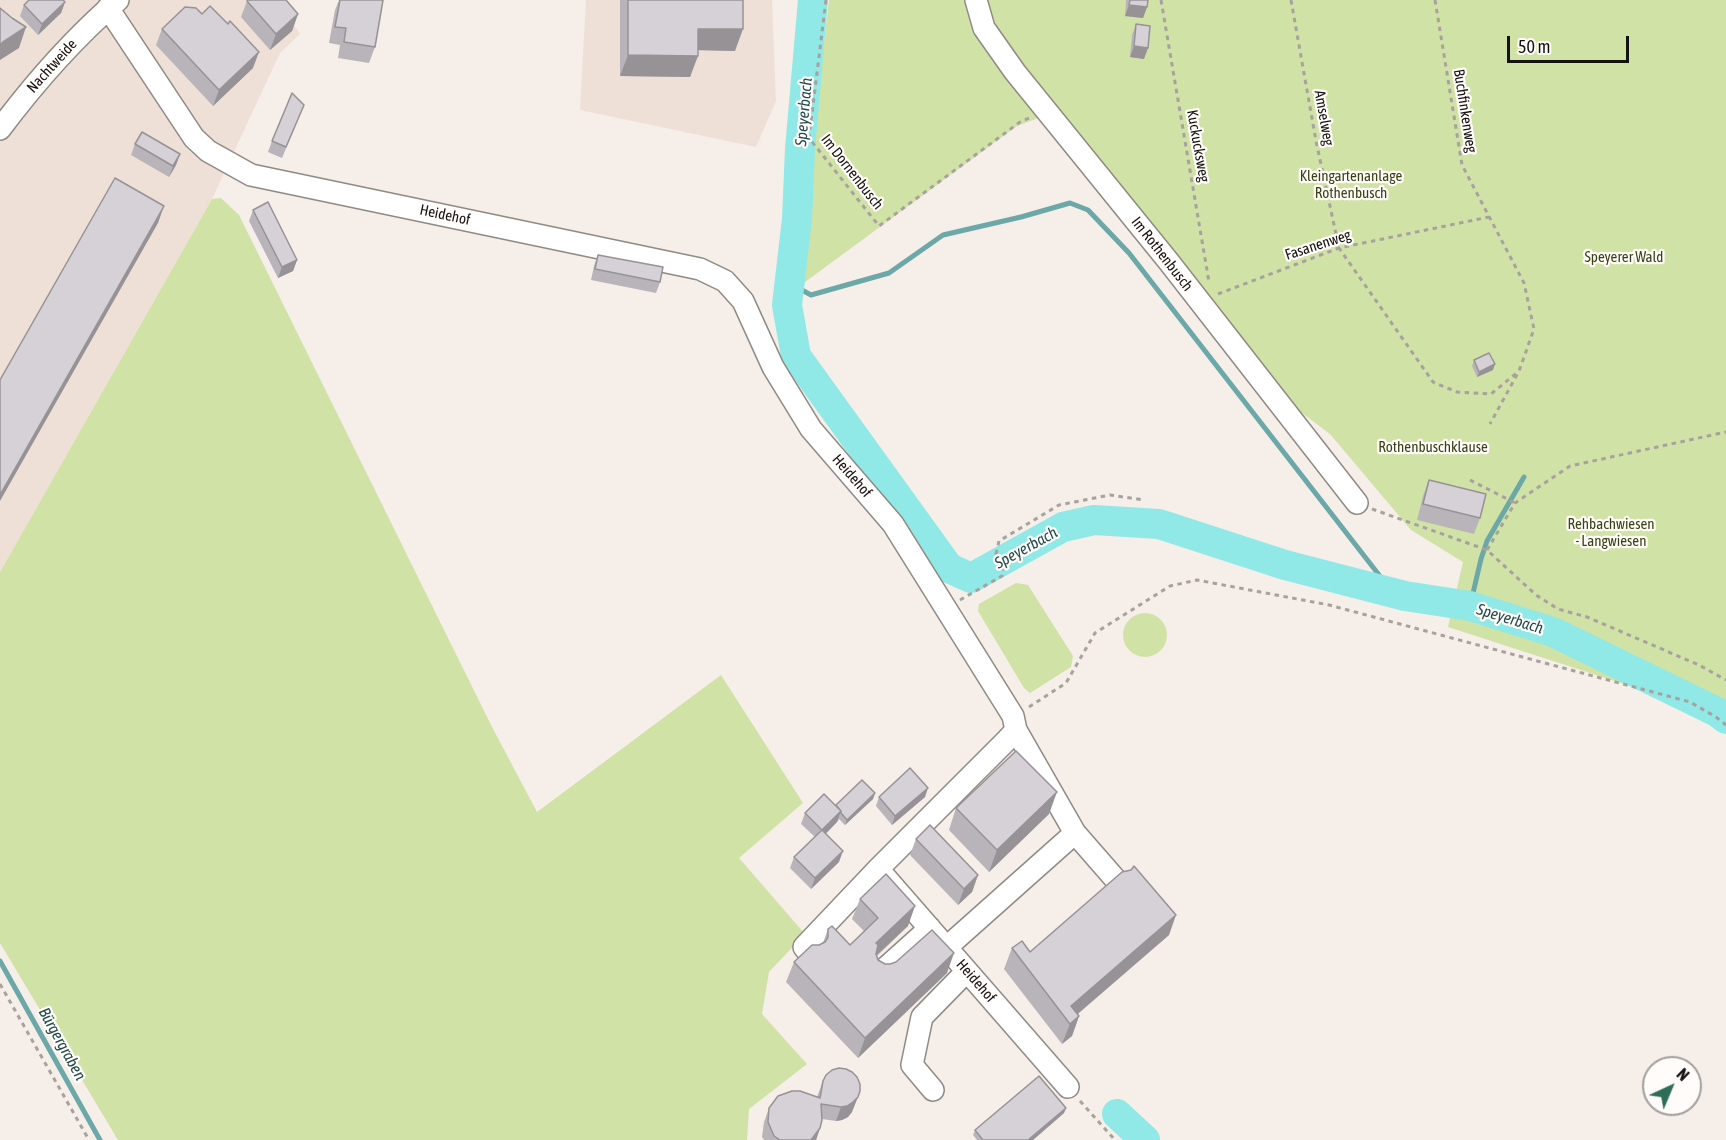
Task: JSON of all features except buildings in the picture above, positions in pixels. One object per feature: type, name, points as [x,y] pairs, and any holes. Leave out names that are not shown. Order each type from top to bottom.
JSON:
[{"type":"street","name":"Im Rothenbusch","points":[[976,0],[984,28],[1015,72],[1169,262],[1357,503]]},
{"type":"street","name":"Nachtweide","points":[[0,129],[50,66],[113,4],[194,138]]},
{"type":"street","name":"Heidehof","points":[[194,138],[208,151],[250,175],[700,268],[725,281],[743,301],[774,367],[812,429],[892,524],[1014,723],[1075,834],[1116,880]]},
{"type":"street","points":[[809,953],[804,947],[1014,723]]},
{"type":"street","points":[[947,947],[1075,834]]},
{"type":"street","name":"Heidehof","points":[[878,870],[1068,1087]]},
{"type":"street","points":[[882,972],[930,928]]},
{"type":"street","points":[[933,1090],[912,1065],[922,1017],[968,971]]},
{"type":"path","name":"Im Dornenbusch","points":[[825,0],[809,138],[879,226],[1020,122],[1047,111]]},
{"type":"path","name":"Kuckucksweg","points":[[1161,0],[1210,285]]},
{"type":"path","name":"Amselweg","points":[[1291,0],[1316,141],[1339,248],[1433,382],[1457,392],[1491,394],[1519,371]]},
{"type":"path","name":"Buchfinkenweg","points":[[1435,0],[1462,165],[1524,283],[1534,329],[1519,371],[1490,424]]},
{"type":"path","name":"Fasanenweg","points":[[1212,297],[1339,248],[1489,217]]},
{"type":"path","points":[[1486,550],[1514,502],[1570,466],[1726,432]]},
{"type":"path","points":[[1470,480],[1514,502]]},
{"type":"path","points":[[945,608],[1002,576],[1003,567],[996,554],[999,541],[1059,506],[1110,495],[1144,500]]},
{"type":"path","points":[[1357,503],[1486,550],[1536,594],[1558,609],[1587,617],[1699,665],[1726,680]]},
{"type":"path","points":[[1014,723],[1066,683],[1095,633],[1170,586],[1197,580],[1329,605],[1690,702],[1726,725]]},
{"type":"path","points":[[0,984],[89,1140]]},
{"type":"path","points":[[1068,1087],[1114,1140]]},
{"type":"shaded area","points":[[0,0],[284,0],[280,4],[300,34],[280,53],[212,199],[0,572]]},
{"type":"shaded area","points":[[586,0],[772,0],[776,101],[756,147],[580,110]]},
{"type":"green space","name":"Kleingartenanlage Rothenbusch","points":[[829,0],[1726,0],[1726,717],[1448,627],[1463,562],[1411,530],[1330,434],[1290,404],[1055,112],[1017,126],[801,285],[813,139]]},
{"type":"green space","points":[[221,198],[239,215],[492,727],[537,812],[721,675],[803,803],[739,858],[805,934],[769,972],[762,1014],[807,1064],[749,1109],[747,1140],[118,1140],[0,943],[0,572],[212,199]]},
{"type":"green space","points":[[1016,583],[1028,585],[1073,656],[1071,667],[1030,693],[1024,688],[978,611],[979,604]]},
{"type":"green space","points":[[1145,613],[1154,614],[1161,619],[1166,626],[1166,644],[1161,651],[1154,656],[1145,657],[1136,656],[1129,651],[1124,644],[1123,635],[1124,626],[1129,619],[1136,614]]},
{"type":"waterway","name":"Speyerbach","points":[[813,0],[800,149],[797,219],[787,305],[796,356],[949,568],[971,578],[1063,527],[1094,520],[1159,524],[1285,565],[1405,596],[1470,606],[1553,632],[1717,712],[1726,719]]},
{"type":"waterway","points":[[789,283],[811,295],[889,273],[943,235],[1070,203],[1088,210],[1129,253],[1393,593]]},
{"type":"waterway","points":[[1470,606],[1487,541],[1524,477]]},
{"type":"waterway","name":"Bürgergraben","points":[[0,961],[100,1140]]},
{"type":"waterway","points":[[1117,1114],[1145,1140]]},
{"type":"park label","name":"Speyerer Wald","points":[[1624,257]]},
{"type":"park label","name":"Rothenbuschklause","points":[[1433,447]]},
{"type":"park label","name":"Rehbachwiesen - Langwiesen","points":[[1611,532]]}]
